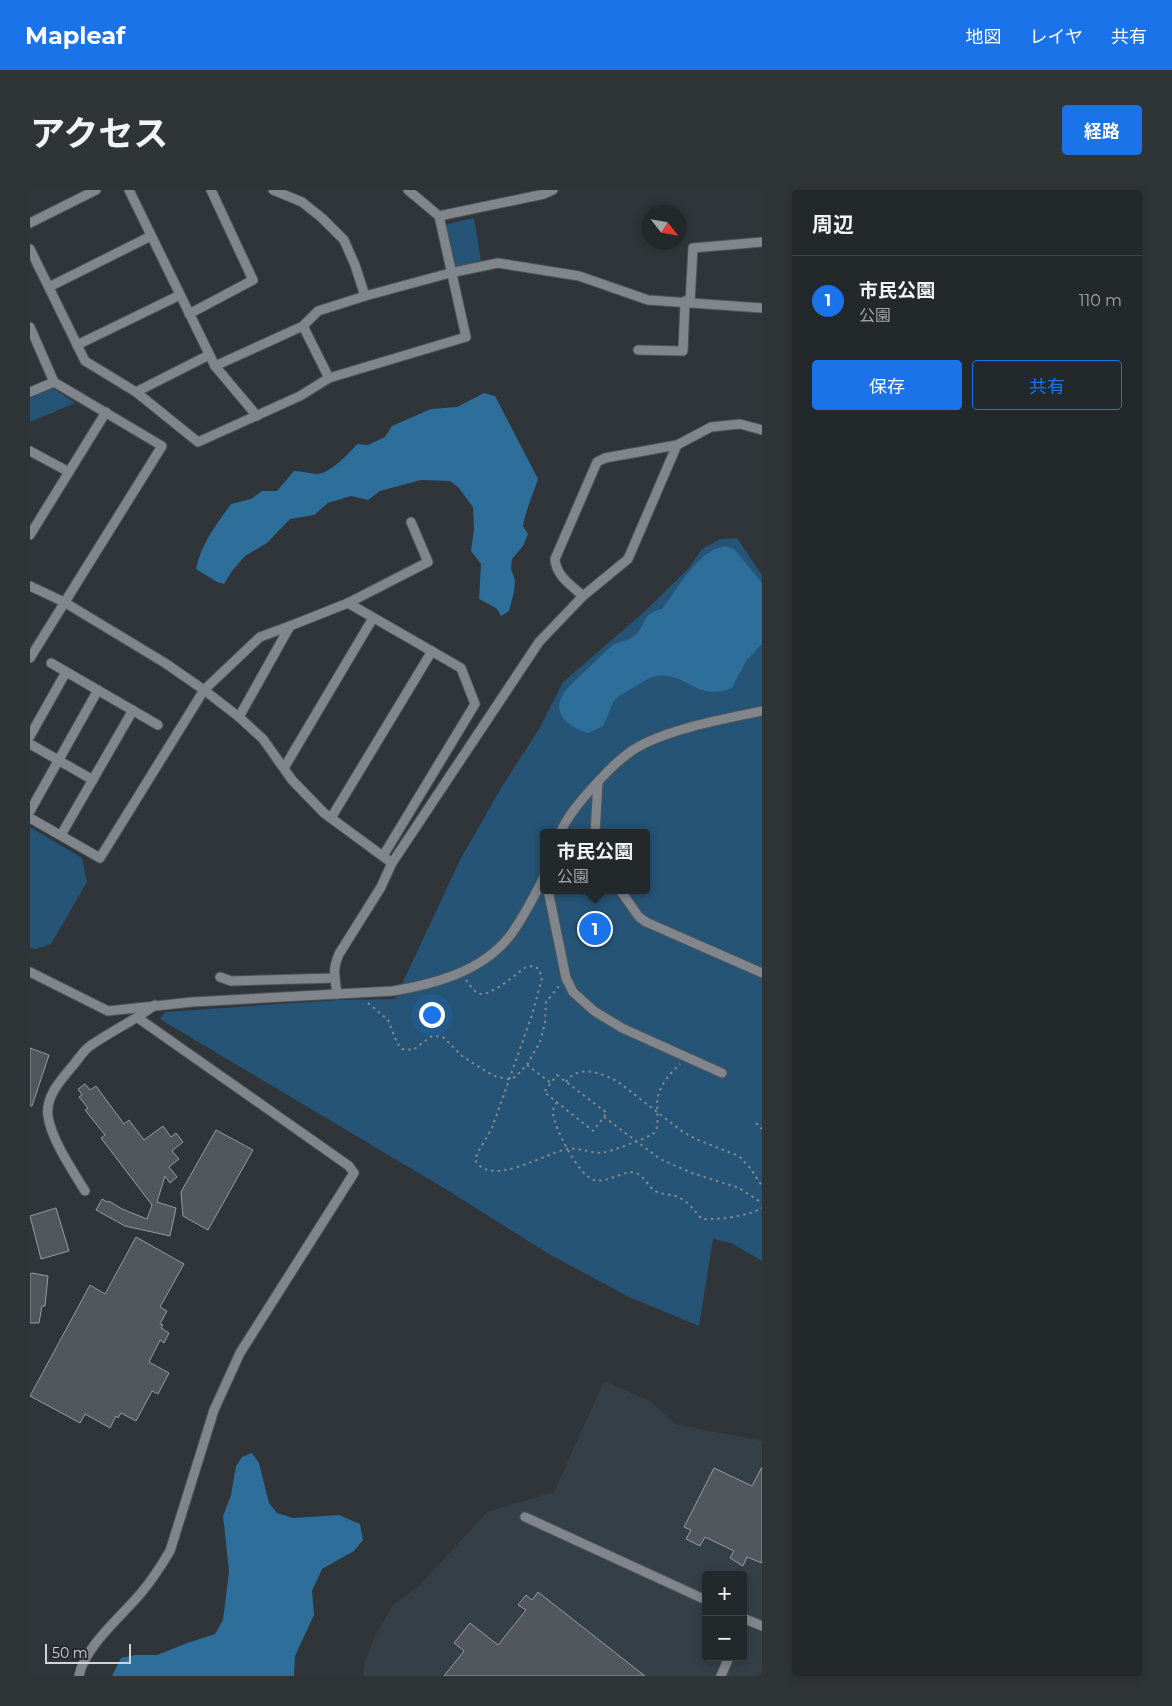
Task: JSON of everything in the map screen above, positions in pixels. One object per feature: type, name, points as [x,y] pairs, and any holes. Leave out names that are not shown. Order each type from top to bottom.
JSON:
[{"type":"street","points":[[30,223],[96,190]]},
{"type":"street","points":[[129,190],[215,366],[257,416]]},
{"type":"street","points":[[189,314],[253,280],[211,190]]},
{"type":"street","points":[[273,190],[302,202],[322,218],[344,240],[356,265],[365,296]]},
{"type":"street","points":[[30,249],[85,361],[136,392],[198,442],[300,396],[328,378],[466,337],[438,216],[408,190]]},
{"type":"street","points":[[438,216],[544,194],[554,190]]},
{"type":"street","points":[[49,287],[150,236]]},
{"type":"street","points":[[638,350],[682,351],[694,248],[762,242]]},
{"type":"street","points":[[215,366],[303,326],[318,311],[450,273],[498,263],[579,276],[648,300],[762,308]]},
{"type":"street","points":[[77,345],[180,295]]},
{"type":"street","points":[[303,326],[328,378]]},
{"type":"street","points":[[30,327],[54,382],[162,446],[30,658]]},
{"type":"street","points":[[136,392],[209,355]]},
{"type":"street","points":[[30,392],[54,382]]},
{"type":"street","points":[[30,535],[106,412]]},
{"type":"street","points":[[583,596],[560,575],[555,559],[597,462],[605,458],[677,445],[711,427],[740,424],[762,430]]},
{"type":"street","points":[[337,994],[334,972],[339,954],[381,887],[392,863],[539,642],[583,596],[628,559],[677,445]]},
{"type":"street","points":[[30,451],[69,472]]},
{"type":"street","points":[[30,818],[100,858],[204,690],[260,638],[348,603],[428,562],[411,522]]},
{"type":"street","points":[[30,586],[64,602],[165,663],[204,690],[239,717],[263,739],[292,780],[324,813],[392,863]]},
{"type":"street","points":[[348,603],[461,668],[475,704],[383,856]]},
{"type":"street","points":[[284,768],[373,618]]},
{"type":"street","points":[[239,717],[290,626]]},
{"type":"street","points":[[331,818],[432,652]]},
{"type":"street","points":[[51,663],[158,725]]},
{"type":"street","points":[[30,736],[66,672]]},
{"type":"street","points":[[30,811],[98,690]]},
{"type":"street","points":[[60,835],[133,710]]},
{"type":"street","points":[[562,829],[577,805],[615,764],[628,754],[652,740],[712,722],[762,711]]},
{"type":"street","points":[[30,744],[92,780]]},
{"type":"street","points":[[595,829],[598,782]]},
{"type":"street","points":[[30,972],[108,1011],[155,1005],[393,991],[422,986],[450,978],[495,952],[519,924],[540,885]]},
{"type":"street","points":[[549,894],[566,978],[573,992],[594,1011],[622,1028],[722,1074]]},
{"type":"street","points":[[623,894],[639,917],[646,922],[762,973]]},
{"type":"street","points":[[220,977],[231,981],[335,978]]},
{"type":"street","points":[[85,1192],[57,1141],[48,1116],[48,1105],[52,1093],[61,1079],[88,1047],[138,1018],[155,1005]]},
{"type":"street","points":[[79,1676],[81,1666],[93,1648],[158,1572],[170,1551],[214,1410],[240,1353],[354,1173],[349,1166],[138,1018]]},
{"type":"street","points":[[525,1517],[702,1598]]},
{"type":"street","points":[[747,1622],[762,1626]]},
{"type":"street","points":[[721,1676],[727,1661]]},
{"type":"path","points":[[461,972],[473,990],[480,994],[489,992],[526,967],[533,966],[540,969],[542,978],[492,1128],[478,1152],[476,1160],[479,1166],[485,1170],[504,1171],[568,1149],[582,1149],[600,1153],[621,1148],[636,1140],[654,1134],[657,1127],[658,1096],[671,1074],[687,1058]]},
{"type":"path","points":[[355,992],[388,1020],[397,1043],[402,1049],[413,1050],[432,1036],[443,1037],[462,1056],[498,1077],[509,1079],[515,1077],[527,1065],[540,1042],[545,1023],[546,1002],[566,978]]},
{"type":"path","points":[[527,1065],[551,1083]]},
{"type":"path","points":[[566,1082],[575,1073],[586,1071],[605,1075],[617,1081],[683,1132],[739,1156],[762,1186]]},
{"type":"path","points":[[557,1075],[607,1113],[593,1131],[544,1092],[551,1083],[557,1075]]},
{"type":"path","points":[[557,1102],[553,1109],[553,1114],[568,1149],[586,1176],[595,1180],[605,1181],[630,1172],[638,1174],[656,1192],[680,1198],[692,1206],[702,1220],[751,1213],[762,1208]]},
{"type":"path","points":[[604,1117],[660,1159],[692,1173],[739,1188],[762,1203]]},
{"type":"path","points":[[756,1123],[762,1129]]},
{"type":"shaded area","points":[[474,218],[481,261],[456,267],[451,264],[446,227],[448,224]]},
{"type":"shaded area","points":[[53,388],[75,403],[30,422],[30,398]]},
{"type":"shaded area","points":[[484,393],[495,396],[538,479],[523,526],[528,534],[523,546],[512,559],[511,569],[515,580],[509,611],[501,616],[496,608],[479,599],[481,564],[471,551],[474,529],[473,507],[458,487],[450,481],[421,480],[380,491],[368,500],[351,496],[328,503],[314,515],[290,519],[267,543],[245,556],[224,584],[217,582],[196,569],[205,543],[231,504],[251,499],[262,491],[277,491],[294,471],[315,474],[323,473],[339,462],[357,444],[368,445],[385,437],[392,426],[431,409],[457,407]]},
{"type":"shaded area","points":[[737,538],[762,575],[762,1261],[731,1243],[713,1239],[699,1326],[629,1297],[549,1254],[447,1190],[160,1019],[165,1012],[339,1000],[395,999],[460,860],[501,788],[539,729],[563,682],[643,613],[687,570],[702,549],[720,539]]},
{"type":"shaded area","points":[[725,546],[734,549],[762,583],[762,644],[746,661],[732,688],[720,692],[710,692],[676,678],[656,676],[616,699],[606,720],[599,728],[588,733],[576,728],[565,720],[560,713],[559,706],[564,693],[569,687],[612,646],[630,639],[638,633],[647,617],[655,611],[662,609],[697,562],[715,549]]},
{"type":"shaded area","points":[[30,827],[82,858],[87,882],[51,944],[36,949],[30,948]]},
{"type":"shaded area","points":[[604,1381],[650,1401],[675,1424],[762,1441],[762,1676],[363,1676],[364,1664],[377,1632],[393,1605],[420,1585],[487,1512],[554,1492]]},
{"type":"shaded area","points":[[252,1453],[259,1463],[269,1503],[277,1513],[293,1518],[339,1515],[360,1524],[363,1540],[354,1551],[322,1569],[312,1591],[314,1615],[295,1656],[294,1676],[112,1676],[121,1658],[135,1655],[157,1655],[215,1634],[223,1620],[229,1571],[223,1516],[231,1495],[236,1466],[242,1457]]},
{"type":"building","points":[[30,1048],[49,1055],[32,1106],[30,1106]]},
{"type":"building","points":[[85,1084],[90,1090],[96,1086],[124,1124],[129,1120],[144,1140],[163,1126],[171,1137],[176,1133],[183,1142],[172,1151],[179,1159],[169,1167],[177,1177],[170,1183],[165,1176],[157,1202],[176,1208],[170,1236],[125,1226],[96,1210],[102,1199],[147,1219],[152,1205],[101,1138],[105,1135],[85,1110],[88,1108],[79,1097],[82,1095],[78,1089]]},
{"type":"building","points":[[216,1130],[253,1150],[208,1230],[183,1216],[181,1192]]},
{"type":"building","points":[[56,1208],[69,1251],[41,1259],[30,1216]]},
{"type":"building","points":[[136,1237],[184,1264],[160,1307],[167,1311],[160,1324],[163,1325],[161,1328],[169,1333],[164,1343],[160,1340],[149,1362],[169,1373],[158,1394],[152,1391],[136,1421],[121,1413],[118,1418],[116,1416],[110,1428],[85,1414],[80,1423],[30,1396],[90,1285],[105,1294]]},
{"type":"building","points":[[30,1274],[48,1276],[45,1306],[42,1306],[39,1323],[30,1323]]},
{"type":"building","points":[[762,1467],[762,1563],[747,1557],[743,1566],[730,1558],[734,1551],[705,1537],[700,1546],[686,1539],[691,1530],[684,1527],[714,1468],[752,1486]]},
{"type":"building","points":[[538,1592],[645,1676],[444,1676],[464,1651],[454,1643],[470,1623],[498,1645],[526,1610],[518,1605],[526,1595],[532,1600]]},
{"type":"place","name":"市民公園","points":[[595,929]]}]
